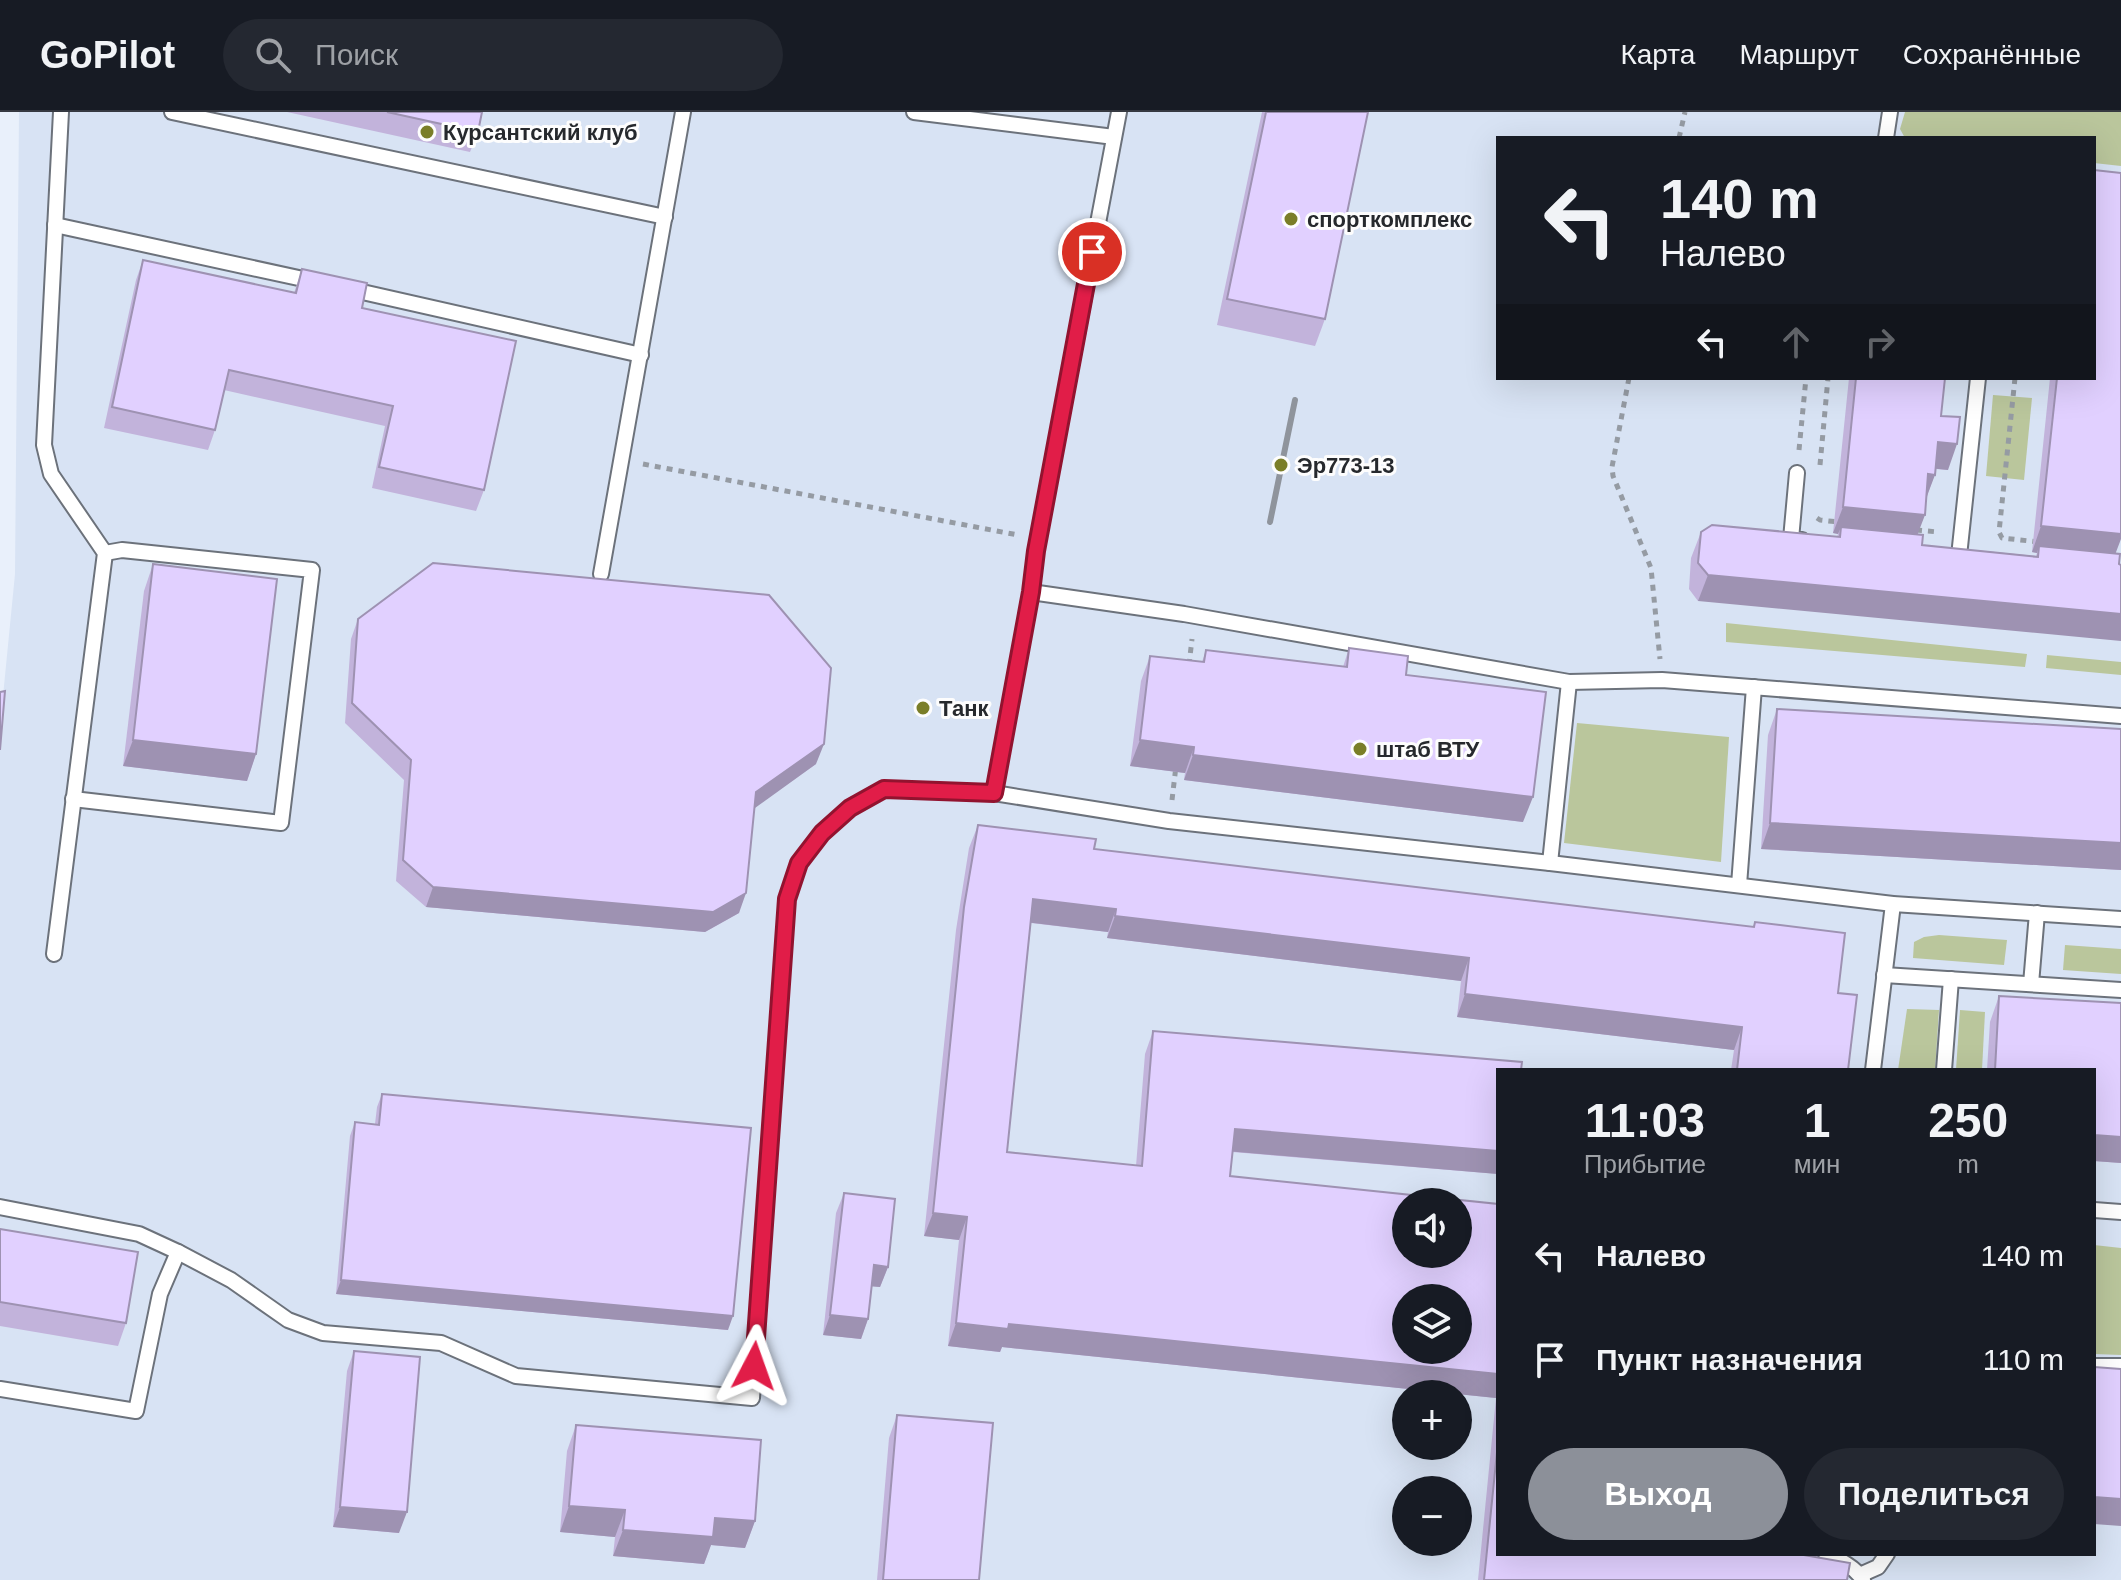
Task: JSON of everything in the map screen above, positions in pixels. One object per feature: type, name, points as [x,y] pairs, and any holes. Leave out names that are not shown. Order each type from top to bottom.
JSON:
[{"type":"lane","points":[[54,954],[105,553],[51,474],[44,445],[61,112]]},
{"type":"lane","points":[[172,112],[665,217]]},
{"type":"lane","points":[[601,574],[683,112]]},
{"type":"lane","points":[[914,112],[1114,137]]},
{"type":"lane","points":[[994,793],[1119,112]]},
{"type":"lane","points":[[1886,136],[1890,112]]},
{"type":"lane","points":[[55,225],[641,355]]},
{"type":"lane","points":[[1959,556],[1978,380]]},
{"type":"lane","points":[[1797,473],[1791,539],[1821,542]]},
{"type":"lane","points":[[73,799],[281,823],[312,570],[122,550],[105,553]]},
{"type":"lane","points":[[1031,592],[1195,617],[1569,682],[1662,680],[2121,716]]},
{"type":"lane","points":[[1550,863],[1569,682]]},
{"type":"lane","points":[[1739,885],[1754,687]]},
{"type":"lane","points":[[0,1207],[139,1234],[231,1280],[288,1320],[323,1333],[441,1343],[516,1376],[752,1398],[787,899],[799,863],[822,833],[850,808],[884,789],[994,793],[1169,821],[1893,904],[2121,919]]},
{"type":"lane","points":[[1873,1068],[1893,904]]},
{"type":"lane","points":[[2031,984],[2037,913]]},
{"type":"lane","points":[[1884,975],[2121,990]]},
{"type":"lane","points":[[1944,1068],[1951,979]]},
{"type":"lane","points":[[2096,1210],[2121,1212]]},
{"type":"lane","points":[[0,1389],[136,1411],[160,1294],[178,1252]]},
{"type":"lane","points":[[2096,1366],[2121,1366]]},
{"type":"lane","points":[[1831,1556],[1861,1577],[1878,1567],[1886,1556]]},
{"type":"path","points":[[1679,136],[1685,112]]},
{"type":"path","points":[[1629,380],[1612,467],[1613,476],[1651,568],[1662,680]]},
{"type":"path","points":[[1797,473],[1806,380]]},
{"type":"path","points":[[1819,474],[1828,380]]},
{"type":"path","points":[[2015,380],[1999,532],[2002,538],[2049,543]]},
{"type":"path","points":[[622,460],[1021,536]]},
{"type":"path","points":[[1815,515],[1820,520],[1839,522]]},
{"type":"path","points":[[1912,529],[1944,532]]},
{"type":"path","points":[[1187,679],[1195,617]]},
{"type":"path","points":[[1169,821],[1177,758]]},
{"type":"shaded area","points":[[19,112],[2121,112],[2121,1580],[0,1580],[0,696],[3,696],[15,574]]},
{"type":"green space","points":[[1905,112],[2121,112],[2121,166],[2096,163],[2096,136],[1904,136],[1900,129]]},
{"type":"green space","points":[[1993,395],[2032,398],[2024,480],[1986,476]]},
{"type":"green space","points":[[1726,623],[2027,654],[2025,667],[1726,642]]},
{"type":"green space","points":[[2047,655],[2121,662],[2121,675],[2046,668]]},
{"type":"green space","points":[[1577,723],[1729,737],[1721,862],[1564,843]]},
{"type":"green space","points":[[1939,935],[2007,940],[2004,965],[1913,958],[1914,942]]},
{"type":"green space","points":[[2065,945],[2121,949],[2121,974],[2063,970]]},
{"type":"green space","points":[[1907,1009],[1939,1010],[1935,1068],[1898,1068]]},
{"type":"green space","points":[[1960,1010],[1985,1012],[1982,1068],[1956,1068]]},
{"type":"green space","points":[[2096,1245],[2121,1248],[2121,1355],[2096,1354]]},
{"type":"building","points":[[387,112],[482,112],[478,132]]},
{"type":"building","name":"спорткомплекс","points":[[1266,112],[1368,112],[1325,319],[1227,299]]},
{"type":"building","points":[[2096,170],[2121,173],[2121,534],[2041,526],[2057,380],[2096,380]]},
{"type":"building","points":[[143,260],[296,293],[302,269],[367,283],[362,308],[516,341],[484,490],[379,467],[393,406],[229,370],[215,430],[112,407]]},
{"type":"building","points":[[1856,380],[1945,380],[1941,416],[1960,417],[1957,444],[1938,442],[1935,475],[1928,474],[1925,515],[1843,507]]},
{"type":"building","points":[[1712,525],[1840,537],[1841,527],[1923,535],[1922,545],[2038,557],[2039,546],[2120,554],[2121,614],[1708,575],[1698,563],[1701,532]]},
{"type":"building","points":[[433,563],[769,595],[831,668],[824,744],[756,792],[746,893],[713,912],[433,887],[403,860],[411,760],[352,703],[358,619]]},
{"type":"building","points":[[153,564],[277,579],[256,754],[133,740]]},
{"type":"building","name":"штаб ВТУ","points":[[1349,648],[1408,656],[1406,675],[1546,692],[1533,797],[1193,755],[1194,747],[1140,740],[1150,656],[1204,662],[1206,650],[1347,667]]},
{"type":"building","points":[[5,691],[0,750],[0,692]]},
{"type":"building","points":[[1777,709],[2121,729],[2121,843],[1770,823]]},
{"type":"building","points":[[978,825],[1096,839],[1094,849],[1754,927],[1755,922],[1845,933],[1838,993],[1857,995],[1848,1068],[1737,1068],[1742,1027],[1465,994],[1469,958],[1115,916],[1116,909],[1033,899],[1007,1152],[1142,1166],[1153,1031],[1522,1062],[1521,1068],[1496,1068],[1496,1151],[1235,1129],[1230,1176],[1392,1193],[1392,1268],[1472,1268],[1472,1201],[1496,1204],[1496,1374],[1400,1364],[1472,1364],[1472,1284],[1392,1284],[1392,1363],[1009,1324],[1008,1329],[956,1323],[967,1217],[933,1213],[964,907]]},
{"type":"building","points":[[1999,996],[2121,1003],[2121,1137],[2096,1135],[2096,1068],[1995,1068]]},
{"type":"building","points":[[382,1094],[751,1128],[733,1316],[341,1280],[355,1122],[379,1125]]},
{"type":"building","points":[[844,1193],[895,1199],[888,1267],[874,1265],[868,1319],[830,1315]]},
{"type":"building","points":[[0,1229],[138,1252],[126,1323],[0,1302]]},
{"type":"building","points":[[354,1351],[420,1357],[407,1512],[340,1507]]},
{"type":"building","points":[[2096,1367],[2121,1369],[2121,1499],[2096,1497]]},
{"type":"building","points":[[897,1415],[993,1423],[979,1580],[883,1580]]},
{"type":"building","points":[[576,1425],[761,1440],[755,1521],[715,1518],[713,1537],[623,1530],[625,1510],[569,1506]]},
{"type":"building","points":[[1496,1462],[1496,1556],[1810,1556],[1850,1563],[1847,1580],[1484,1580]]},
{"type":"railway","points":[[1270,522],[1295,400]]},
{"type":"place","name":"Курсантский клуб","points":[[427,132]]},
{"type":"place","name":"спорткомплекс","points":[[1291,219]]},
{"type":"place","name":"Эр773-13","points":[[1281,465]]},
{"type":"place","name":"Танк","points":[[923,708]]},
{"type":"place","name":"штаб ВТУ","points":[[1360,749]]},
{"type":"route","points":[[754,1366],[787,899],[799,863],[822,833],[850,808],[884,789],[994,793],[1092,252]]}]
